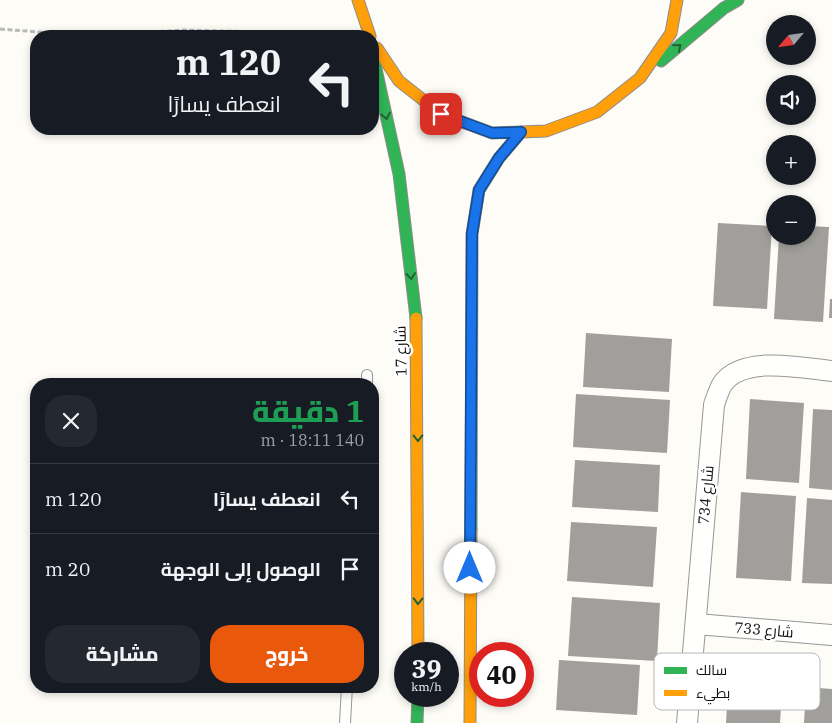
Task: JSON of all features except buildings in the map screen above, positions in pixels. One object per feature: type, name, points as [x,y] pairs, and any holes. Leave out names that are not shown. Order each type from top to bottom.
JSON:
[{"type":"street","points":[[346,0],[364,17]]},
{"type":"street","points":[[358,0],[367,30]]},
{"type":"street","points":[[640,78],[671,34],[677,0]]},
{"type":"street","points":[[379,51],[399,81],[441,114],[492,133],[546,131],[597,112],[724,8],[738,0]]},
{"type":"street","name":"شارع 17","points":[[379,84],[398,174],[416,310],[419,540],[418,642]]},
{"type":"street","points":[[470,723],[472,234],[479,190],[499,158],[521,132]]},
{"type":"street","name":"شارع 734","points":[[693,653],[714,405],[723,383],[737,372],[763,365],[832,371]]},
{"type":"street","name":"شارع 733","points":[[696,624],[832,635]]},
{"type":"street","points":[[417,723],[418,707]]},
{"type":"street","name":"شارع 734","points":[[687,723],[688,710]]},
{"type":"lane","points":[[345,723],[347,693]]},
{"type":"path","points":[[0,29],[30,31]]},
{"type":"traffic: fast","points":[[661,61],[724,8],[738,0]]},
{"type":"traffic: fast","points":[[379,83],[399,174],[416,318]]},
{"type":"traffic: fast","points":[[471,530],[472,234],[479,190],[499,158],[521,132]]},
{"type":"traffic: fast","points":[[417,723],[418,707]]},
{"type":"traffic: slow","points":[[358,0],[368,30]]},
{"type":"traffic: slow","points":[[379,51],[399,81],[441,114],[492,133],[546,131],[597,112],[640,78],[671,33],[677,0]]},
{"type":"traffic: slow","points":[[416,318],[418,642]]},
{"type":"traffic: slow","points":[[470,723],[471,530]]},
{"type":"route","points":[[441,114],[492,133],[521,132],[499,158],[479,190],[472,234],[470,568]]}]
